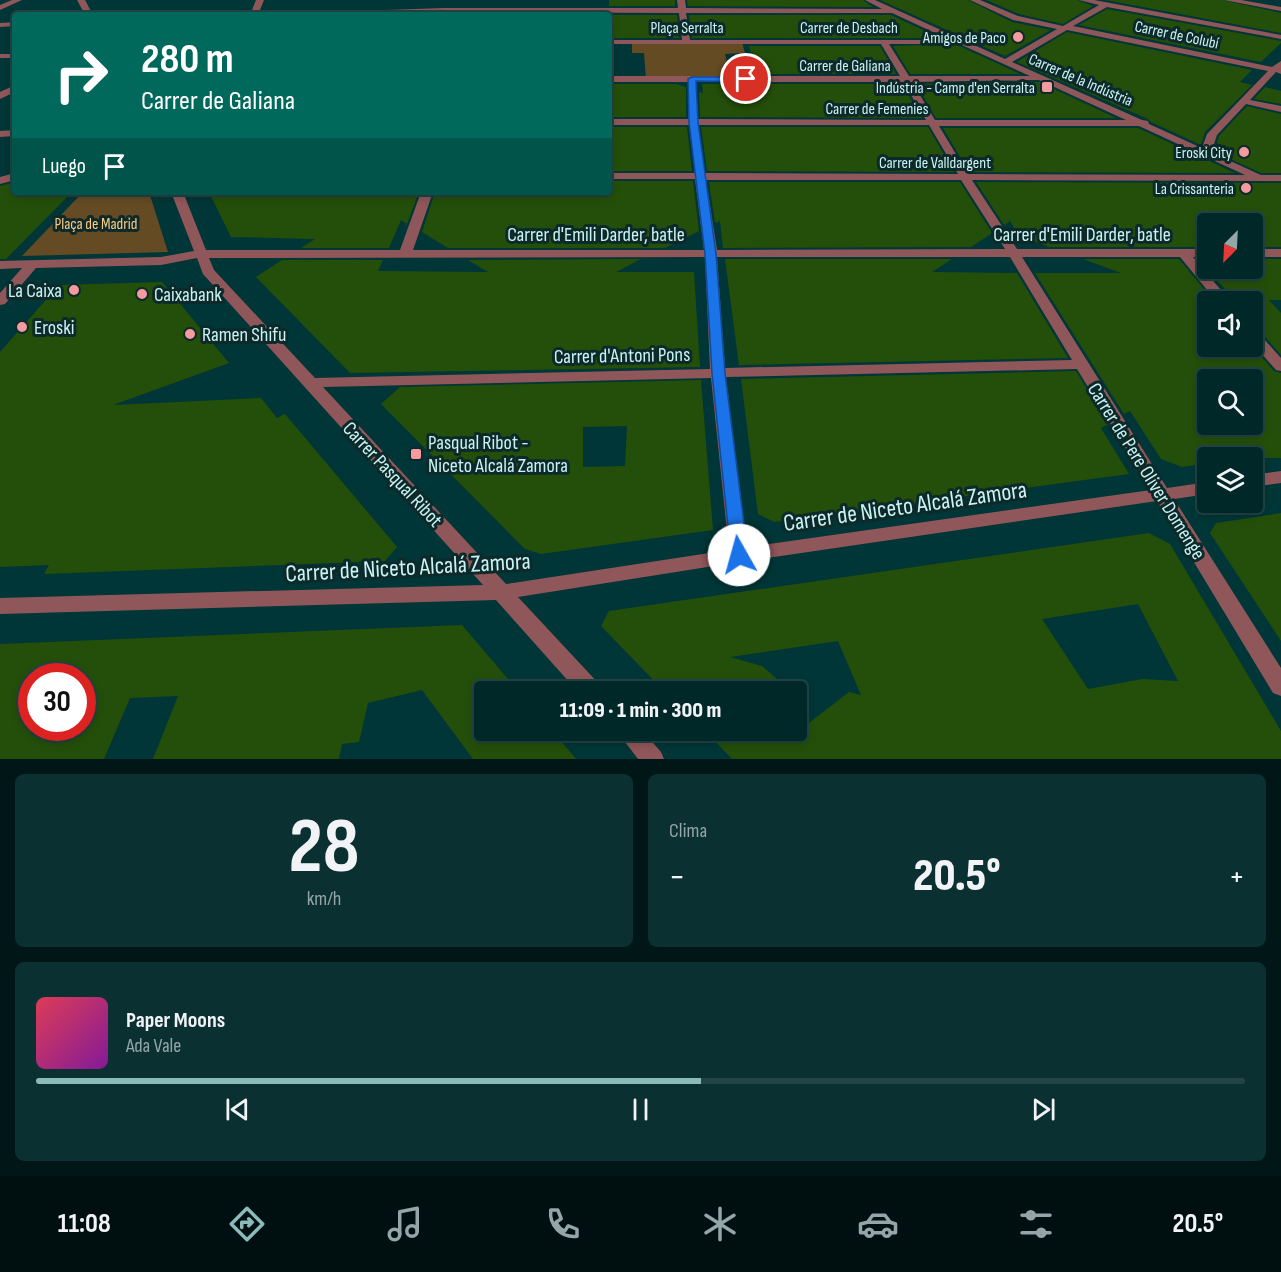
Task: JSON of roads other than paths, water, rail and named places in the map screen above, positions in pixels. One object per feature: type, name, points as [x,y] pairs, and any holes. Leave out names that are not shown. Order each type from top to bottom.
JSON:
[{"type":"street","points":[[0,8],[18,0]]},
{"type":"street","points":[[440,12],[470,0]]},
{"type":"street","points":[[681,0],[686,42]]},
{"type":"street","name":"Carrer de la Indústria","points":[[869,0],[957,42],[1146,123],[1281,186]]},
{"type":"street","name":"Carrer de Colubí","points":[[974,0],[1016,18],[1279,68]]},
{"type":"street","points":[[1083,0],[1109,2],[1281,37]]},
{"type":"street","points":[[1228,0],[1281,9]]},
{"type":"street","points":[[1004,63],[1109,2]]},
{"type":"street","points":[[386,12],[444,10],[892,11]]},
{"type":"street","name":"Plaça Serralta","points":[[612,42],[742,42]]},
{"type":"street","name":"Carrer de Desbach","points":[[742,42],[957,42]]},
{"type":"street","name":"Carrer de Pere Oliver Domenge","points":[[884,42],[1281,687]]},
{"type":"street","points":[[1279,68],[1212,135],[1208,146],[1281,173]]},
{"type":"street","name":"Carrer de Galiana","points":[[612,79],[1043,79]]},
{"type":"street","points":[[692,79],[693,122],[711,254],[718,373],[739,555]]},
{"type":"street","points":[[1244,101],[1281,109]]},
{"type":"street","name":"Carrer de Femenies","points":[[612,122],[1146,123]]},
{"type":"street","points":[[1168,134],[1212,135]]},
{"type":"street","name":"Carrer de Valldargent","points":[[612,176],[1281,178]]},
{"type":"street","name":"Carrer Pasqual Ribot","points":[[178,195],[208,271],[504,592],[582,681]]},
{"type":"street","points":[[405,254],[426,195]]},
{"type":"street","points":[[1183,253],[1216,291]]},
{"type":"street","name":"Carrer d'Emili Darder, batle","points":[[0,265],[160,261],[200,254],[1197,253]]},
{"type":"street","points":[[1263,253],[1281,253]]},
{"type":"street","points":[[0,301],[33,264]]},
{"type":"street","points":[[1263,347],[1281,367]]},
{"type":"street","name":"Carrer d'Antoni Pons","points":[[309,383],[1081,364]]},
{"type":"street","points":[[1263,479],[1281,477]]},
{"type":"street","name":"Carrer de Niceto Alcalá Zamora","points":[[0,606],[504,592],[739,555],[1197,490]]},
{"type":"street","points":[[637,741],[653,759]]},
{"type":"place","name":"Amigos de Paco","points":[[1018,37]]},
{"type":"place","name":"Indústria - Camp d'en Serralta","points":[[1047,87]]},
{"type":"place","name":"Eroski City","points":[[1244,152]]},
{"type":"place","name":"La Crissanteria","points":[[1246,188]]},
{"type":"place","name":"La Caixa","points":[[74,290]]},
{"type":"place","name":"Caixabank","points":[[142,294]]},
{"type":"place","name":"Eroski","points":[[22,327]]},
{"type":"place","name":"Ramen Shifu","points":[[190,334]]},
{"type":"place","name":"Pasqual Ribot - Niceto Alcalá Zamora","points":[[416,454]]},
{"type":"park label","name":"Plaça de Madrid","points":[[96,223]]}]
